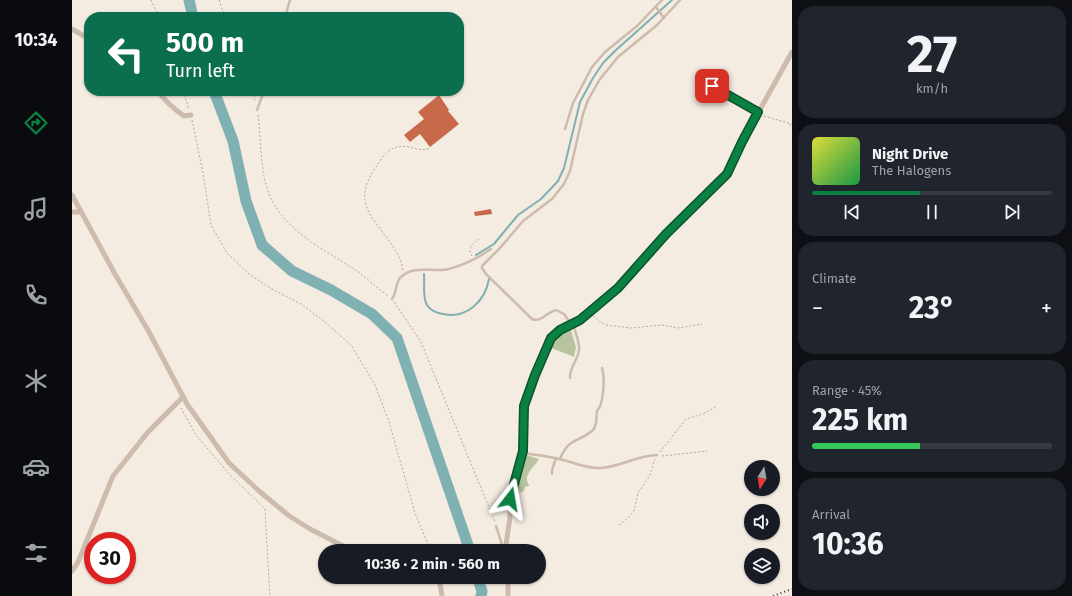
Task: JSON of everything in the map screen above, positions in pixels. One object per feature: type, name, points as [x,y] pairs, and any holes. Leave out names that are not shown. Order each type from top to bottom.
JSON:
[{"type":"street","points":[[72,29],[84,36]]},
{"type":"street","points":[[505,544],[510,517],[510,496],[522,453],[524,408],[535,375],[551,338],[560,330],[590,313],[626,280],[666,234],[727,174],[742,142],[792,52]]},
{"type":"street","points":[[162,96],[184,116],[191,115]]},
{"type":"street","points":[[72,195],[149,332],[183,397],[229,463],[288,515],[310,529],[339,544]]},
{"type":"street","points":[[72,212],[81,212]]},
{"type":"street","points":[[72,571],[78,562],[113,476],[148,432],[183,397]]},
{"type":"street","points":[[441,584],[442,596]]},
{"type":"street","points":[[508,584],[508,596]]},
{"type":"lane","points":[[286,12],[290,0]]},
{"type":"lane","points":[[565,129],[573,103],[592,67],[605,52],[637,26],[662,0]]},
{"type":"lane","points":[[570,378],[579,349],[572,324],[564,314],[556,310],[539,320],[536,321],[532,319],[486,274],[482,266],[523,221],[555,196],[564,184],[570,171],[583,114],[588,100],[600,78],[618,57],[664,18],[680,0]]},
{"type":"lane","points":[[656,7],[664,18]]},
{"type":"lane","points":[[712,86],[758,112]]},
{"type":"lane","points":[[257,110],[262,96]]},
{"type":"lane","points":[[392,299],[395,295],[398,281],[405,274],[415,270],[450,269],[479,258],[491,249]]},
{"type":"lane","points":[[560,459],[568,444],[592,432],[595,428],[597,411],[600,408],[602,400],[604,378],[602,368]]},
{"type":"lane","points":[[522,453],[556,458],[577,465],[593,468],[609,467],[624,461],[657,455]]},
{"type":"lane","points":[[552,474],[556,458]]},
{"type":"lane","points":[[496,526],[502,544]]},
{"type":"path","points":[[151,0],[157,12]]},
{"type":"path","points":[[219,0],[223,12]]},
{"type":"path","points":[[185,96],[191,115],[203,172],[211,225],[227,252],[249,274],[272,289],[301,304],[325,322],[351,345],[375,385],[389,422],[416,513],[428,544]]},
{"type":"path","points":[[254,96],[265,181],[270,195],[280,213],[298,233],[355,269],[392,299],[421,342],[496,526]]},
{"type":"path","points":[[758,112],[767,117],[792,125]]},
{"type":"path","points":[[405,274],[399,256],[369,213],[365,202],[364,190],[371,174],[389,150],[400,145],[424,150],[430,148]]},
{"type":"path","points":[[474,259],[470,252],[471,245],[479,239]]},
{"type":"path","points":[[590,313],[600,322],[614,326],[637,328],[666,326],[679,328],[702,324]]},
{"type":"path","points":[[178,403],[196,435],[230,475],[264,509],[270,596]]},
{"type":"path","points":[[619,525],[634,511],[638,493],[649,477],[657,455],[686,418],[703,414],[717,406]]},
{"type":"path","points":[[657,455],[662,456],[706,452]]},
{"type":"green space","points":[[570,327],[576,347],[574,357],[549,347],[560,333]]},
{"type":"green space","points":[[526,455],[539,459],[528,474],[527,480],[529,486],[525,487],[524,491],[512,496],[524,457]]},
{"type":"building","points":[[440,96],[449,110],[448,111],[459,124],[430,147],[420,134],[410,142],[404,135],[424,119],[418,112]]},
{"type":"building","points":[[491,209],[492,214],[475,216],[474,212]]},
{"type":"waterway","points":[[189,0],[192,12]]},
{"type":"waterway","points":[[476,255],[494,244],[518,215],[541,199],[558,181],[564,168],[580,102],[593,78],[603,63],[616,50],[672,0]]},
{"type":"waterway","points":[[216,96],[233,141],[246,201],[262,245],[292,271],[331,290],[372,314],[397,338],[468,544]]},
{"type":"waterway","points":[[424,274],[425,302],[436,312],[451,315],[467,311],[479,302],[487,287],[489,279]]},
{"type":"waterway","points":[[480,584],[482,591],[481,596]]},
{"type":"railway","points":[[773,596],[792,589]]},
{"type":"route","points":[[510,499],[511,490],[523,451],[524,406],[535,375],[551,338],[560,330],[580,320],[603,302],[626,280],[666,234],[724,178],[758,112],[712,86]]}]
